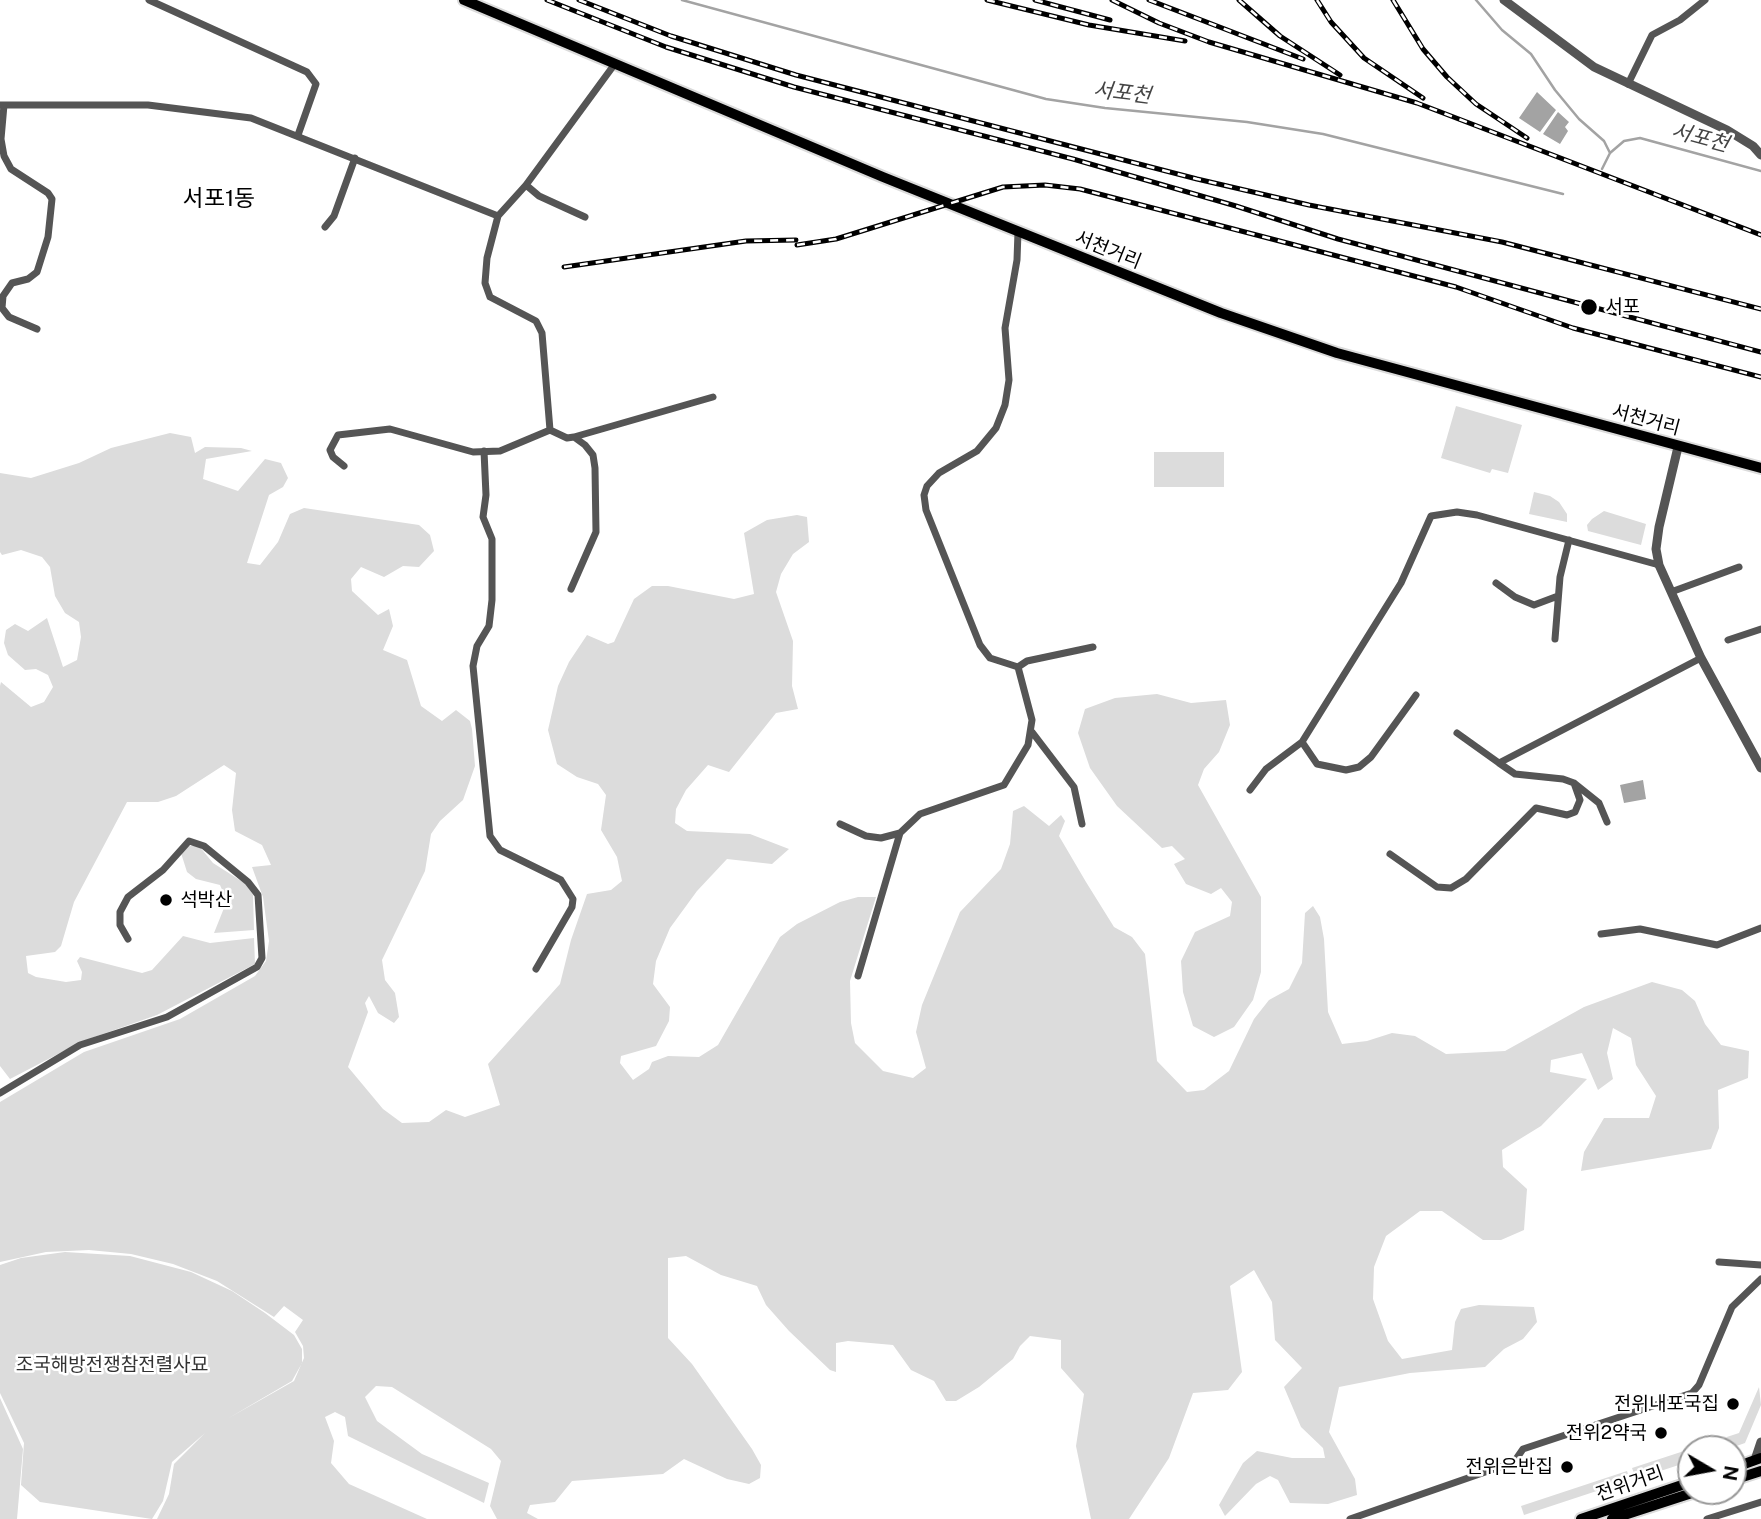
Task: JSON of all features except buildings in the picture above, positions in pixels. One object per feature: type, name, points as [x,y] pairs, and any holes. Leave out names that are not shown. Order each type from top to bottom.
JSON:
[{"type":"main road","name":"서천거리","points":[[464,0],[614,65],[1221,313],[1337,353],[1761,468]]},
{"type":"main road","name":"전위거리","points":[[1581,1519],[1677,1487]]},
{"type":"main road","name":"전위거리","points":[[1612,1519],[1677,1498]]},
{"type":"street","points":[[149,0],[307,72],[316,84],[298,135]]},
{"type":"street","points":[[1504,0],[1594,67],[1727,131],[1753,146],[1761,155]]},
{"type":"street","points":[[1628,85],[1652,35],[1680,20],[1705,0]]},
{"type":"street","points":[[550,430],[541,333],[537,321],[490,297],[485,283],[487,258],[498,216],[526,185],[614,65]]},
{"type":"street","points":[[37,329],[9,317],[2,309],[3,296],[12,284],[28,279],[37,272],[48,237],[52,199],[48,192],[11,169],[4,156],[1,135],[2,105],[180,107],[251,118],[498,216]]},
{"type":"street","points":[[326,227],[334,216],[355,158]]},
{"type":"street","points":[[526,185],[540,196],[585,217]]},
{"type":"street","points":[[1018,232],[1017,260],[1005,328],[1009,380],[1005,405],[996,428],[977,451],[939,473],[927,486],[924,495],[926,510],[980,645],[990,658],[1018,667]]},
{"type":"street","points":[[550,430],[567,438],[574,437],[713,397]]},
{"type":"street","points":[[344,466],[333,457],[330,450],[338,435],[390,429],[474,452],[484,452],[518,445],[550,430]]},
{"type":"street","points":[[571,589],[596,533],[593,455],[574,437]]},
{"type":"street","points":[[1678,447],[1659,527],[1656,549],[1659,565],[1701,658],[1761,768]]},
{"type":"street","points":[[484,452],[486,495],[482,517],[492,539],[492,600],[489,626],[477,646],[473,666],[490,836],[500,850],[561,880],[573,899],[572,907],[536,969]]},
{"type":"street","points":[[1250,790],[1266,769],[1302,742],[1401,583],[1431,516],[1457,512],[1477,515],[1659,565]]},
{"type":"street","points":[[1555,639],[1558,596],[1569,540]]},
{"type":"street","points":[[1671,592],[1739,567]]},
{"type":"street","points":[[1496,583],[1515,597],[1534,605],[1558,596]]},
{"type":"street","points":[[1728,640],[1761,629]]},
{"type":"street","points":[[1018,667],[1027,661],[1093,647]]},
{"type":"street","points":[[1499,763],[1701,658]]},
{"type":"street","points":[[840,824],[866,836],[881,838],[900,833],[920,814],[1003,785],[1028,745],[1032,732],[1032,720],[1018,667]]},
{"type":"street","points":[[1302,742],[1317,764],[1346,770],[1359,767],[1371,757],[1416,695]]},
{"type":"street","points":[[1032,732],[1074,787],[1082,824]]},
{"type":"street","points":[[1457,733],[1515,774],[1563,779],[1574,783],[1600,803],[1606,822]]},
{"type":"street","points":[[1390,854],[1437,887],[1451,887],[1466,879],[1536,807],[1567,815],[1574,812],[1580,800],[1574,783]]},
{"type":"street","points":[[858,976],[900,833]]},
{"type":"street","points":[[0,1093],[80,1045],[167,1017],[257,967],[262,958],[258,895],[248,882],[204,846],[189,841],[163,870],[128,897],[120,912],[120,925],[128,939]]},
{"type":"street","points":[[1601,934],[1640,929],[1717,945],[1761,928]]},
{"type":"street","points":[[1720,1262],[1761,1265]]},
{"type":"street","points":[[1350,1519],[1514,1462],[1523,1449],[1692,1393],[1699,1385],[1732,1307],[1761,1279]]},
{"type":"street","points":[[1758,1459],[1761,1443]]},
{"type":"street","points":[[1707,1519],[1761,1502]]},
{"type":"green space","points":[[1456,406],[1522,425],[1508,473],[1492,469],[1490,473],[1441,458]]},
{"type":"green space","name":"조국해방전쟁참전렬사묘","points":[[170,433],[191,437],[195,453],[205,447],[252,451],[206,459],[203,479],[238,491],[265,459],[281,463],[288,478],[283,487],[269,495],[247,563],[260,565],[278,542],[290,514],[304,508],[419,525],[430,535],[434,551],[419,567],[403,566],[384,577],[361,567],[351,579],[352,591],[378,615],[389,609],[393,626],[383,650],[407,660],[421,706],[442,721],[456,710],[470,721],[472,729],[475,766],[463,800],[440,821],[431,834],[425,871],[382,960],[385,980],[395,993],[399,1017],[394,1023],[378,1013],[369,996],[365,1003],[368,1012],[348,1067],[383,1109],[402,1123],[429,1122],[446,1110],[465,1117],[500,1105],[488,1064],[560,984],[571,940],[587,894],[611,890],[622,881],[617,857],[601,830],[606,795],[598,784],[577,777],[557,764],[548,730],[558,686],[569,662],[587,635],[608,644],[614,642],[634,599],[652,586],[668,586],[734,599],[754,594],[744,533],[767,520],[797,515],[807,517],[809,542],[793,554],[781,574],[776,592],[793,641],[792,686],[798,709],[776,713],[729,772],[708,765],[686,790],[676,809],[675,823],[687,831],[750,834],[789,849],[772,864],[727,859],[697,891],[670,928],[656,961],[653,984],[670,1007],[669,1021],[656,1046],[621,1056],[620,1063],[633,1080],[649,1069],[652,1062],[668,1056],[699,1057],[718,1045],[780,937],[797,924],[840,902],[858,897],[876,897],[850,981],[851,1023],[855,1043],[883,1071],[913,1078],[926,1068],[916,1032],[922,1005],[960,912],[1001,869],[1010,844],[1013,811],[1024,806],[1049,826],[1061,815],[1065,821],[1059,836],[1086,882],[1114,927],[1132,937],[1145,954],[1157,1061],[1187,1092],[1204,1090],[1229,1071],[1254,1019],[1269,1000],[1289,989],[1302,963],[1305,913],[1313,906],[1320,917],[1324,939],[1328,1012],[1342,1044],[1367,1041],[1392,1033],[1415,1036],[1446,1054],[1505,1051],[1584,1007],[1652,982],[1682,990],[1695,1001],[1705,1024],[1721,1045],[1749,1051],[1748,1078],[1718,1090],[1719,1128],[1711,1149],[1581,1171],[1584,1152],[1604,1118],[1649,1118],[1656,1096],[1636,1065],[1631,1038],[1613,1028],[1607,1053],[1613,1079],[1598,1090],[1582,1053],[1551,1060],[1550,1072],[1587,1079],[1541,1126],[1502,1150],[1503,1167],[1527,1189],[1524,1230],[1501,1240],[1483,1240],[1442,1211],[1420,1211],[1386,1236],[1374,1267],[1373,1299],[1388,1341],[1402,1359],[1452,1350],[1455,1322],[1461,1309],[1479,1305],[1534,1307],[1537,1322],[1523,1339],[1504,1349],[1485,1367],[1410,1373],[1339,1387],[1329,1432],[1355,1479],[1357,1495],[1328,1504],[1290,1503],[1278,1480],[1270,1476],[1256,1484],[1225,1516],[1219,1505],[1243,1463],[1257,1451],[1292,1458],[1325,1458],[1323,1448],[1301,1427],[1284,1387],[1302,1368],[1275,1340],[1272,1302],[1254,1270],[1230,1286],[1242,1372],[1228,1390],[1193,1393],[1169,1458],[1129,1519],[1091,1519],[1076,1446],[1084,1394],[1061,1368],[1061,1340],[1030,1336],[1013,1359],[979,1387],[956,1401],[946,1401],[934,1381],[911,1370],[893,1345],[848,1341],[836,1343],[836,1372],[830,1370],[766,1305],[757,1286],[721,1275],[686,1256],[668,1258],[668,1338],[692,1364],[761,1465],[760,1478],[749,1484],[727,1479],[684,1459],[663,1474],[572,1481],[555,1502],[530,1505],[527,1513],[538,1519],[497,1519],[490,1506],[501,1461],[491,1449],[392,1387],[376,1386],[365,1397],[377,1421],[422,1454],[489,1483],[484,1503],[348,1436],[345,1417],[335,1412],[325,1417],[334,1441],[331,1463],[349,1484],[427,1519],[157,1519],[169,1494],[174,1464],[205,1433],[172,1462],[163,1501],[152,1519],[40,1502],[21,1485],[24,1443],[0,1393],[0,1265],[21,1258],[65,1252],[130,1256],[191,1272],[232,1291],[294,1335],[302,1349],[302,1363],[304,1358],[303,1346],[295,1332],[303,1320],[284,1306],[274,1317],[217,1281],[173,1264],[131,1254],[89,1250],[46,1252],[0,1262],[0,1102],[84,1052],[180,1019],[255,976],[266,961],[269,941],[263,897],[252,867],[271,865],[262,845],[235,831],[232,810],[236,773],[224,765],[176,796],[158,802],[127,802],[74,902],[61,946],[55,952],[26,956],[28,973],[66,982],[81,980],[82,972],[77,961],[80,957],[142,973],[152,970],[183,936],[210,943],[254,938],[255,964],[157,1015],[83,1041],[10,1079],[0,1066],[0,686],[1,682],[31,707],[44,702],[53,687],[48,675],[36,669],[25,670],[8,655],[4,643],[6,630],[15,624],[28,631],[47,618],[63,667],[77,660],[81,637],[79,622],[65,613],[55,596],[50,567],[42,557],[21,550],[2,555],[0,552],[0,473],[31,478],[79,463],[111,448]],"holes":[[[301,1364],[294,1381],[227,1419],[292,1381]]]},
{"type":"green space","points":[[1154,452],[1224,452],[1224,487],[1154,487]]},
{"type":"green space","points":[[1534,492],[1550,496],[1559,502],[1567,514],[1567,522],[1529,514]]},
{"type":"green space","points":[[1604,511],[1646,524],[1641,545],[1588,531],[1587,525]]},
{"type":"green space","points":[[1157,694],[1191,703],[1226,700],[1230,725],[1219,752],[1204,769],[1198,785],[1261,897],[1261,972],[1253,1000],[1234,1027],[1214,1037],[1193,1026],[1183,992],[1181,961],[1195,932],[1230,916],[1232,902],[1221,888],[1211,894],[1186,884],[1174,864],[1185,859],[1172,846],[1162,848],[1117,806],[1090,768],[1078,733],[1085,709],[1115,698]]},
{"type":"green space","points":[[186,846],[199,846],[213,863],[246,884],[253,895],[254,930],[214,933],[226,903],[224,894],[220,885],[196,879],[187,872],[181,853]]},
{"type":"green space","points":[[1759,1387],[1761,1405],[1747,1438],[1747,1435],[1733,1435],[1739,1433]]},
{"type":"green space","points":[[0,1398],[23,1449],[17,1519],[0,1519]]},
{"type":"green space","points":[[1677,1453],[1677,1466],[1636,1479],[1632,1468]]},
{"type":"green space","points":[[1627,1471],[1630,1480],[1524,1515],[1521,1506]]},
{"type":"shaded area","points":[[1537,92],[1556,110],[1540,132],[1519,118]]},
{"type":"shaded area","points":[[1558,112],[1569,122],[1565,127],[1568,131],[1560,144],[1543,134]]},
{"type":"shaded area","points":[[1643,780],[1646,799],[1624,803],[1620,785]]},
{"type":"waterway","name":"서포천","points":[[682,0],[1046,99],[1105,108],[1247,122],[1323,134],[1563,194]]},
{"type":"waterway","points":[[1476,0],[1502,30],[1531,54],[1555,90],[1579,119],[1604,141],[1610,153]]},
{"type":"waterway","name":"서포천","points":[[1602,169],[1610,153],[1624,141],[1640,138],[1761,171]]},
{"type":"railway","points":[[547,0],[666,47],[794,87],[1073,159],[1236,206],[1338,239],[1761,352]]},
{"type":"railway","points":[[579,0],[671,36],[796,75],[1197,179],[1309,205],[1502,242],[1761,309]]},
{"type":"railway","points":[[987,0],[1089,25],[1185,41]]},
{"type":"railway","points":[[1035,0],[1110,20]]},
{"type":"railway","points":[[1112,0],[1159,23],[1209,42],[1417,103],[1761,235]]},
{"type":"railway","points":[[1149,0],[1303,59]]},
{"type":"railway","points":[[1239,0],[1280,36],[1340,75]]},
{"type":"railway","points":[[1317,0],[1331,22],[1364,58],[1423,98]]},
{"type":"railway","points":[[1393,0],[1423,49],[1447,77],[1476,104],[1527,138]]},
{"type":"railway","points":[[797,245],[836,239],[1003,187],[1045,185],[1080,189],[1456,287],[1573,328],[1761,377]]},
{"type":"railway","points":[[564,267],[746,241],[796,240]]},
{"type":"place","name":"서포","points":[[1589,307]]},
{"type":"place","name":"석박산","points":[[166,900]]},
{"type":"place","name":"전위내포국집","points":[[1733,1404]]},
{"type":"place","name":"전위2약국","points":[[1661,1433]]},
{"type":"place","name":"전위은반집","points":[[1567,1467]]},
{"type":"district","name":"서포1동","points":[[219,199]]}]
